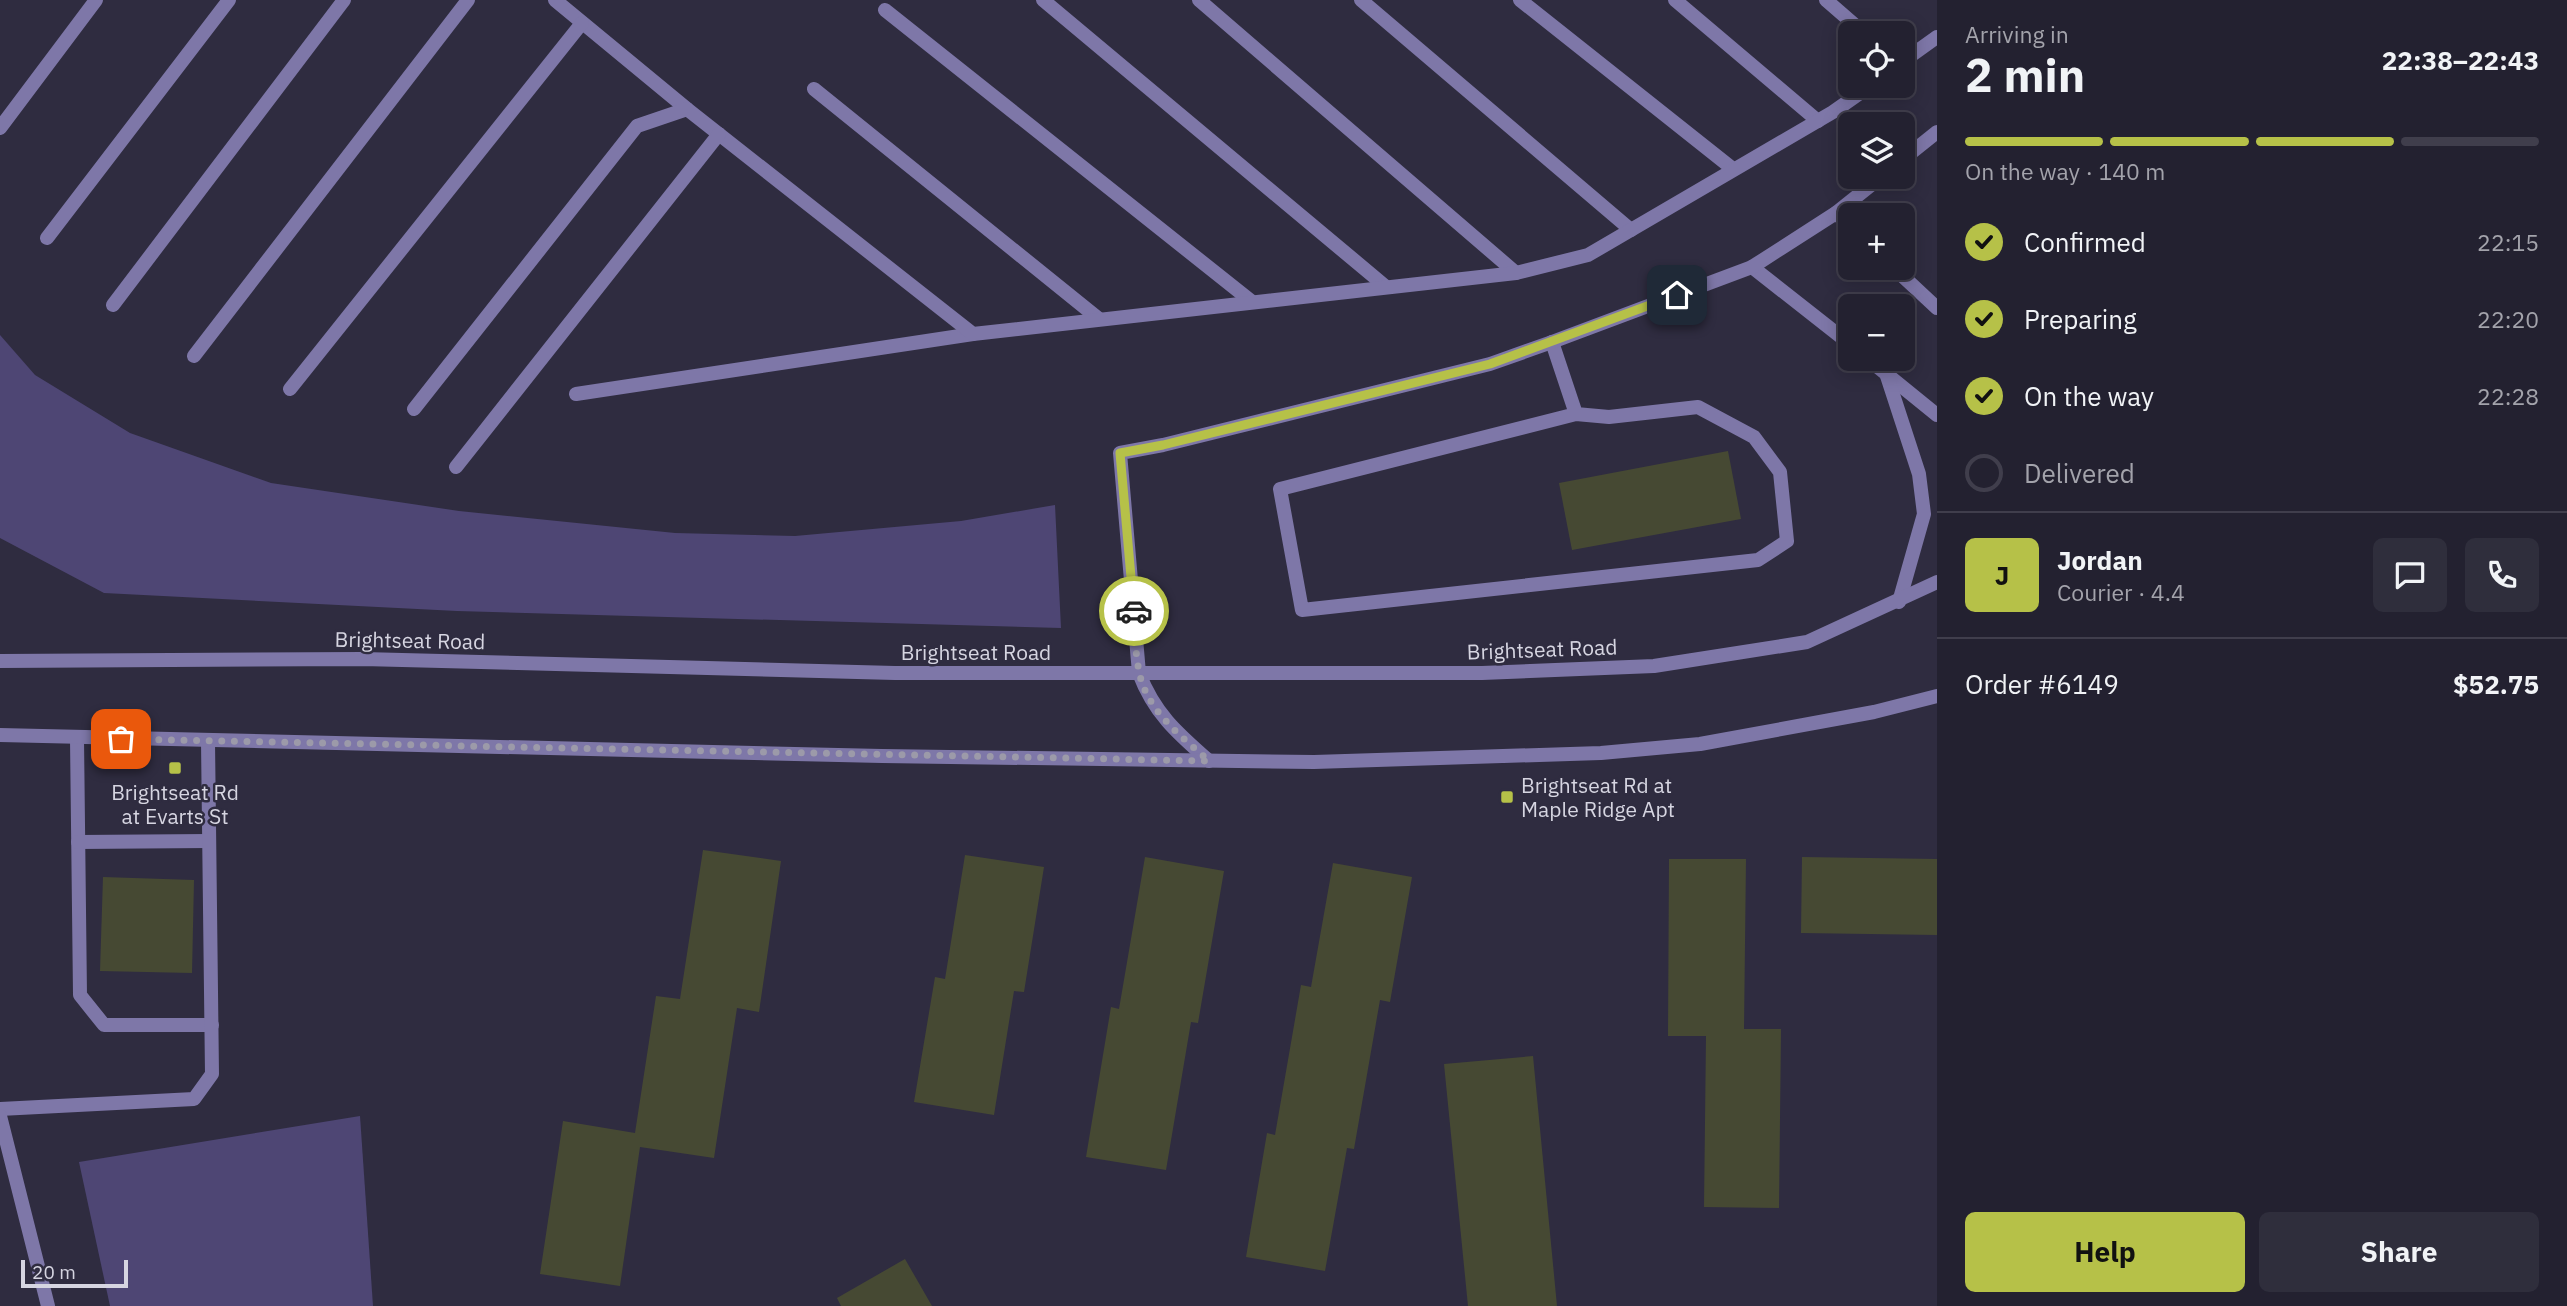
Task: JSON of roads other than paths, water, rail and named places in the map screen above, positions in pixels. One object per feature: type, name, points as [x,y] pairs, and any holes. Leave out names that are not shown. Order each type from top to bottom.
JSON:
[{"type":"street","points":[[0,128],[96,0]]},
{"type":"street","points":[[47,238],[229,0]]},
{"type":"street","points":[[113,305],[344,0]]},
{"type":"street","points":[[194,356],[468,0]]},
{"type":"street","points":[[555,0],[687,109],[973,334]]},
{"type":"street","points":[[1043,0],[1385,286]]},
{"type":"street","points":[[1199,0],[1516,273]]},
{"type":"street","points":[[1361,0],[1630,230]]},
{"type":"street","points":[[1520,0],[1733,169]]},
{"type":"street","points":[[1675,0],[1818,121]]},
{"type":"street","points":[[1825,0],[1850,21]]},
{"type":"street","points":[[885,10],[1251,302]]},
{"type":"street","points":[[290,389],[582,23]]},
{"type":"street","points":[[1915,53],[1937,37]]},
{"type":"street","points":[[814,89],[1099,319]]},
{"type":"street","points":[[576,394],[973,334],[1516,273],[1588,255],[1818,121],[1852,98]]},
{"type":"street","points":[[414,409],[637,126],[687,109]]},
{"type":"street","points":[[1915,150],[1937,132]]},
{"type":"street","points":[[456,467],[719,134]]},
{"type":"street","points":[[1209,761],[1178,734],[1150,702],[1139,673],[1120,453],[1163,445],[1490,364],[1752,267],[1836,213],[1866,189]]},
{"type":"street","points":[[1752,267],[1838,335]]},
{"type":"street","points":[[1907,280],[1937,308]]},
{"type":"street","points":[[1552,342],[1577,414]]},
{"type":"street","points":[[1883,371],[1937,415]]},
{"type":"street","points":[[1886,373],[1919,474],[1924,514],[1899,602]]},
{"type":"street","points":[[1698,407],[1754,437],[1780,472],[1787,541],[1758,560],[1302,610],[1280,489],[1577,414],[1609,417],[1698,407]]},
{"type":"street","name":"Brightseat Road","points":[[0,661],[363,659],[895,673],[1482,673],[1654,666],[1807,642],[1899,602],[1937,582]]},
{"type":"street","points":[[0,735],[77,739],[1314,762],[1601,753],[1700,744],[1861,714],[1937,696]]},
{"type":"street","points":[[77,739],[80,996],[104,1025],[212,1025]]},
{"type":"street","points":[[0,1110],[194,1099],[212,1074],[208,741]]},
{"type":"street","points":[[78,842],[209,841]]},
{"type":"street","points":[[0,1116],[48,1306]]},
{"type":"place","name":"Brightseat Rd at Evarts St","points":[[175,768]]},
{"type":"place","name":"Brightseat Rd at Maple Ridge Apt","points":[[1507,797]]}]
